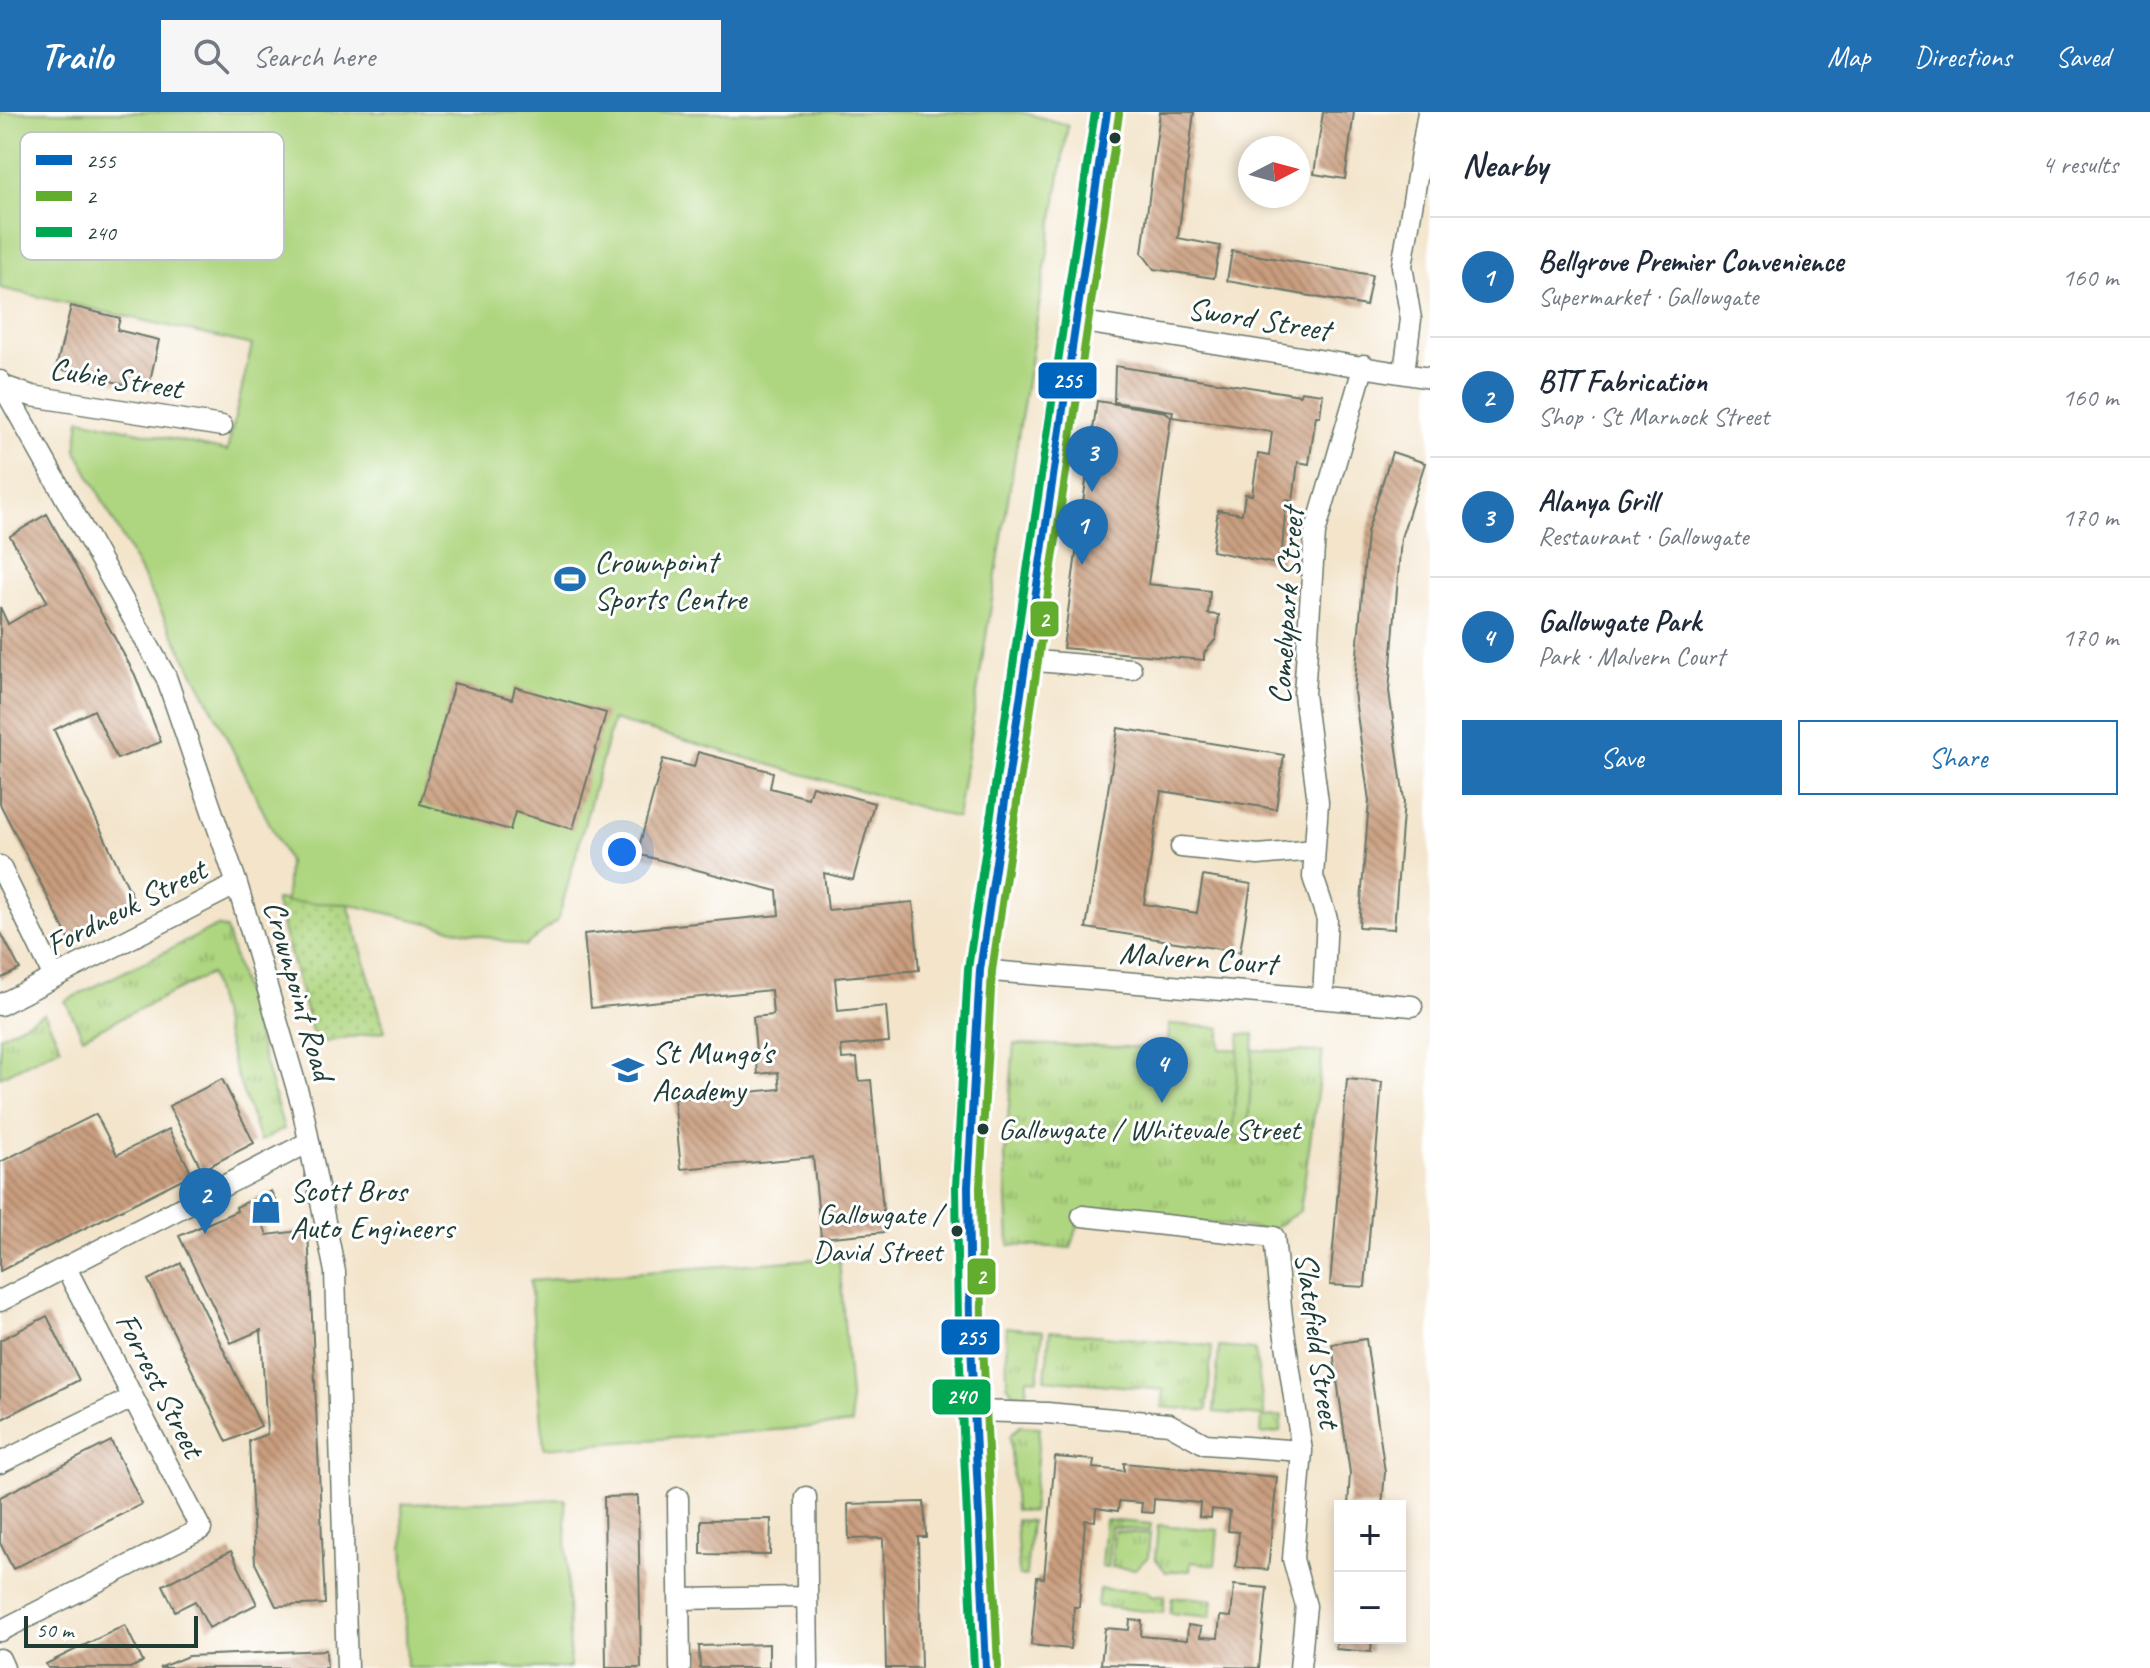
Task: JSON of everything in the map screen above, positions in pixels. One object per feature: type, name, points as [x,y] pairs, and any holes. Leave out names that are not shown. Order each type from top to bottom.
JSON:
[{"type":"main road","points":[[986,1668],[968,1187],[980,970],[1107,112]]},
{"type":"street","points":[[1404,372],[1411,319],[1402,266],[1428,112]]},
{"type":"street","name":"Sword Street","points":[[1077,321],[1430,378]]},
{"type":"street","name":"Comelypark Street","points":[[1323,998],[1327,919],[1314,887],[1318,802],[1304,694],[1315,533],[1364,365]]},
{"type":"street","name":"Cubie Street","points":[[0,383],[32,396],[222,426]]},
{"type":"street","name":"Crownpoint Road","points":[[0,383],[166,677],[237,884],[309,1142],[335,1272],[347,1668]]},
{"type":"street","points":[[1025,660],[1131,669]]},
{"type":"street","points":[[1181,847],[1258,855],[1314,850]]},
{"type":"street","points":[[0,866],[54,977]]},
{"type":"street","name":"Fordneuk Street","points":[[0,1005],[237,884]]},
{"type":"street","name":"Malvern Court","points":[[980,970],[1412,1006]]},
{"type":"street","points":[[0,1301],[309,1142]]},
{"type":"street","name":"Slatefield Street","points":[[1082,1216],[1274,1237],[1282,1317],[1302,1451],[1293,1559],[1306,1606],[1300,1668]]},
{"type":"street","name":"Forrest Street","points":[[0,1631],[201,1529],[66,1268]]},
{"type":"street","points":[[0,1463],[132,1398]]},
{"type":"street","name":"Slatefield Street","points":[[974,1411],[1047,1413],[1169,1424],[1205,1444],[1302,1451]]},
{"type":"street","points":[[806,1497],[808,1668]]},
{"type":"street","points":[[678,1498],[680,1668]]},
{"type":"street","points":[[679,1599],[807,1597]]},
{"type":"street","points":[[0,1659],[4,1668]]},
{"type":"green space","name":"Crownpoint Sports Centre","points":[[0,112],[1021,112],[1068,125],[957,818],[613,720],[558,920],[525,946],[348,904],[286,902],[288,861],[211,706],[76,450],[80,419],[227,451],[252,345],[0,288]]},
{"type":"green space","points":[[275,900],[348,904],[385,1031],[325,1042],[312,1032]]},
{"type":"green space","points":[[217,926],[226,929],[284,1129],[260,1141],[233,1064],[210,974],[83,1037],[65,1001]]},
{"type":"green space","points":[[44,1013],[61,1047],[0,1077],[0,1036]]},
{"type":"green space","points":[[1169,1024],[1220,1028],[1220,1049],[1323,1052],[1300,1211],[1271,1230],[1083,1210],[1071,1248],[1009,1245],[1005,1154],[1014,1044],[1168,1048]]},
{"type":"green space","points":[[1240,1034],[1254,1035],[1247,1138],[1232,1137]]},
{"type":"green space","points":[[839,1257],[852,1424],[544,1448],[530,1281]]},
{"type":"green space","points":[[1006,1327],[1043,1331],[1038,1379],[1027,1378],[1026,1395],[1013,1393],[1007,1385]]},
{"type":"green space","points":[[1050,1331],[1212,1346],[1207,1411],[1162,1407],[1164,1390],[1045,1379]]},
{"type":"green space","points":[[1219,1347],[1255,1350],[1265,1418],[1282,1416],[1280,1432],[1261,1434],[1262,1416],[1214,1412]]},
{"type":"green space","points":[[1020,1426],[1040,1427],[1032,1512],[1015,1510],[1010,1436]]},
{"type":"green space","points":[[565,1499],[570,1668],[407,1668],[402,1504]]},
{"type":"green space","points":[[1016,1520],[1031,1521],[1026,1576],[1019,1576]]},
{"type":"green space","points":[[1105,1520],[1151,1524],[1150,1531],[1111,1527],[1107,1567],[1101,1566]]},
{"type":"green space","points":[[1158,1525],[1218,1530],[1215,1565],[1191,1562],[1190,1570],[1166,1572],[1155,1558]]},
{"type":"green space","points":[[1114,1531],[1150,1534],[1148,1557],[1135,1569],[1111,1567]]},
{"type":"green space","points":[[1099,1589],[1146,1591],[1152,1597],[1165,1595],[1163,1613],[1097,1606]]},
{"type":"green space","points":[[1172,1598],[1213,1600],[1211,1617],[1170,1613]]},
{"type":"building","points":[[1160,112],[1194,112],[1178,238],[1220,246],[1214,278],[1154,269],[1142,253]]},
{"type":"building","points":[[1323,112],[1354,112],[1345,179],[1314,174]]},
{"type":"building","points":[[1232,251],[1372,275],[1366,306],[1227,281]]},
{"type":"building","points":[[71,306],[120,318],[117,330],[159,340],[148,390],[56,368]]},
{"type":"building","points":[[1115,366],[1300,395],[1301,391],[1323,394],[1320,416],[1316,416],[1309,464],[1298,462],[1293,501],[1286,500],[1281,565],[1212,551],[1218,510],[1242,514],[1245,494],[1252,495],[1258,454],[1269,456],[1272,432],[1172,417],[1173,411],[1114,402]]},
{"type":"building","points":[[1097,401],[1166,412],[1171,417],[1148,584],[1210,591],[1208,614],[1219,615],[1216,639],[1204,653],[1204,660],[1063,648]]},
{"type":"building","points":[[1392,452],[1425,463],[1401,538],[1389,691],[1404,800],[1394,929],[1359,927],[1369,801],[1354,692],[1367,532]]},
{"type":"building","points":[[47,514],[135,675],[161,742],[117,759],[94,710],[54,730],[136,904],[69,939],[0,804],[0,607],[8,624],[47,601],[10,536]]},
{"type":"building","points":[[454,683],[512,699],[515,687],[606,713],[573,829],[515,812],[510,830],[420,804]]},
{"type":"building","points":[[1118,728],[1284,755],[1276,809],[1161,791],[1144,904],[1197,913],[1203,876],[1251,884],[1240,952],[1086,928]]},
{"type":"building","points":[[698,752],[773,772],[770,788],[808,798],[812,786],[874,803],[853,880],[824,873],[828,910],[913,902],[919,970],[835,978],[838,1011],[886,1006],[889,1042],[841,1046],[842,1059],[857,1058],[859,1081],[871,1080],[885,1232],[821,1238],[813,1157],[681,1169],[674,1099],[780,1089],[778,1072],[758,1074],[753,1017],[773,1015],[771,990],[591,1008],[584,934],[779,915],[777,891],[637,854],[663,759],[694,767]]},
{"type":"building","points":[[0,931],[20,969],[0,979]]},
{"type":"building","points":[[222,1079],[254,1143],[202,1170],[169,1106]]},
{"type":"building","points":[[1347,1079],[1382,1082],[1365,1287],[1330,1285]]},
{"type":"building","points":[[96,1114],[117,1155],[169,1129],[192,1174],[0,1271],[0,1162]]},
{"type":"building","points":[[271,1191],[281,1212],[262,1221],[267,1235],[308,1230],[325,1604],[276,1606],[255,1563],[249,1441],[267,1434],[261,1330],[231,1343],[179,1236],[237,1211],[236,1207]]},
{"type":"building","points":[[181,1263],[261,1426],[227,1442],[148,1280]]},
{"type":"building","points":[[47,1316],[79,1380],[0,1420],[0,1340]]},
{"type":"building","points":[[1366,1339],[1385,1472],[1383,1500],[1348,1500],[1350,1473],[1332,1344]]},
{"type":"building","points":[[111,1441],[142,1504],[13,1569],[0,1543],[0,1497]]},
{"type":"building","points":[[1055,1457],[1094,1460],[1093,1468],[1124,1471],[1124,1463],[1277,1477],[1268,1570],[1236,1567],[1239,1532],[1228,1531],[1230,1511],[1212,1509],[1211,1518],[1199,1517],[1200,1503],[1154,1499],[1153,1513],[1141,1512],[1142,1503],[1119,1501],[1118,1511],[1096,1508],[1095,1521],[1085,1520],[1079,1607],[1074,1607],[1070,1649],[1031,1645],[1037,1577],[1044,1578]]},
{"type":"building","points":[[638,1496],[641,1668],[606,1668],[604,1497]]},
{"type":"building","points":[[924,1502],[926,1537],[918,1537],[921,1668],[886,1668],[883,1538],[849,1539],[848,1504]]},
{"type":"building","points":[[771,1519],[770,1555],[701,1554],[701,1520]]},
{"type":"building","points":[[231,1551],[257,1604],[209,1628],[195,1601],[175,1611],[163,1585]]},
{"type":"building","points":[[1234,1585],[1267,1588],[1259,1668],[1101,1664],[1105,1628],[1129,1630],[1130,1620],[1142,1621],[1141,1636],[1187,1640],[1188,1625],[1201,1627],[1200,1637],[1218,1638],[1220,1616],[1231,1617]]},
{"type":"building","points":[[125,1625],[143,1662],[130,1668],[48,1668],[46,1664]]},
{"type":"building","points":[[769,1644],[769,1668],[700,1668],[699,1646]]},
{"type":"building","points":[[1336,1644],[1372,1644],[1371,1652],[1336,1649]]},
{"type":"building","points":[[326,1650],[327,1668],[159,1668],[188,1656]]},
{"type":"transit line","name":"240","points":[[974,1668],[958,1322],[956,1187],[968,969],[1095,112]]},
{"type":"transit line","name":"255","points":[[986,1668],[970,1321],[968,1187],[980,970],[1107,112]]},
{"type":"transit line","name":"2","points":[[998,1667],[982,1321],[980,1187],[992,971],[1119,114]]},
{"type":"place","name":"Alanya Grill","points":[[1092,492]]},
{"type":"place","name":"Bellgrove Premier Convenience","points":[[1082,565]]},
{"type":"place","name":"Crownpoint Sports Centre","points":[[570,579]]},
{"type":"place","name":"St Mungo's Academy","points":[[628,1070]]},
{"type":"place","name":"Gallowgate Park","points":[[1162,1103]]},
{"type":"place","name":"Gallowgate / Whitevale Street","points":[[983,1129]]},
{"type":"place","name":"Scott Bros Auto Engineers","points":[[266,1208]]},
{"type":"place","name":"Gallowgate / David Street","points":[[957,1231]]},
{"type":"place","name":"BTT Fabrication","points":[[205,1234]]}]
